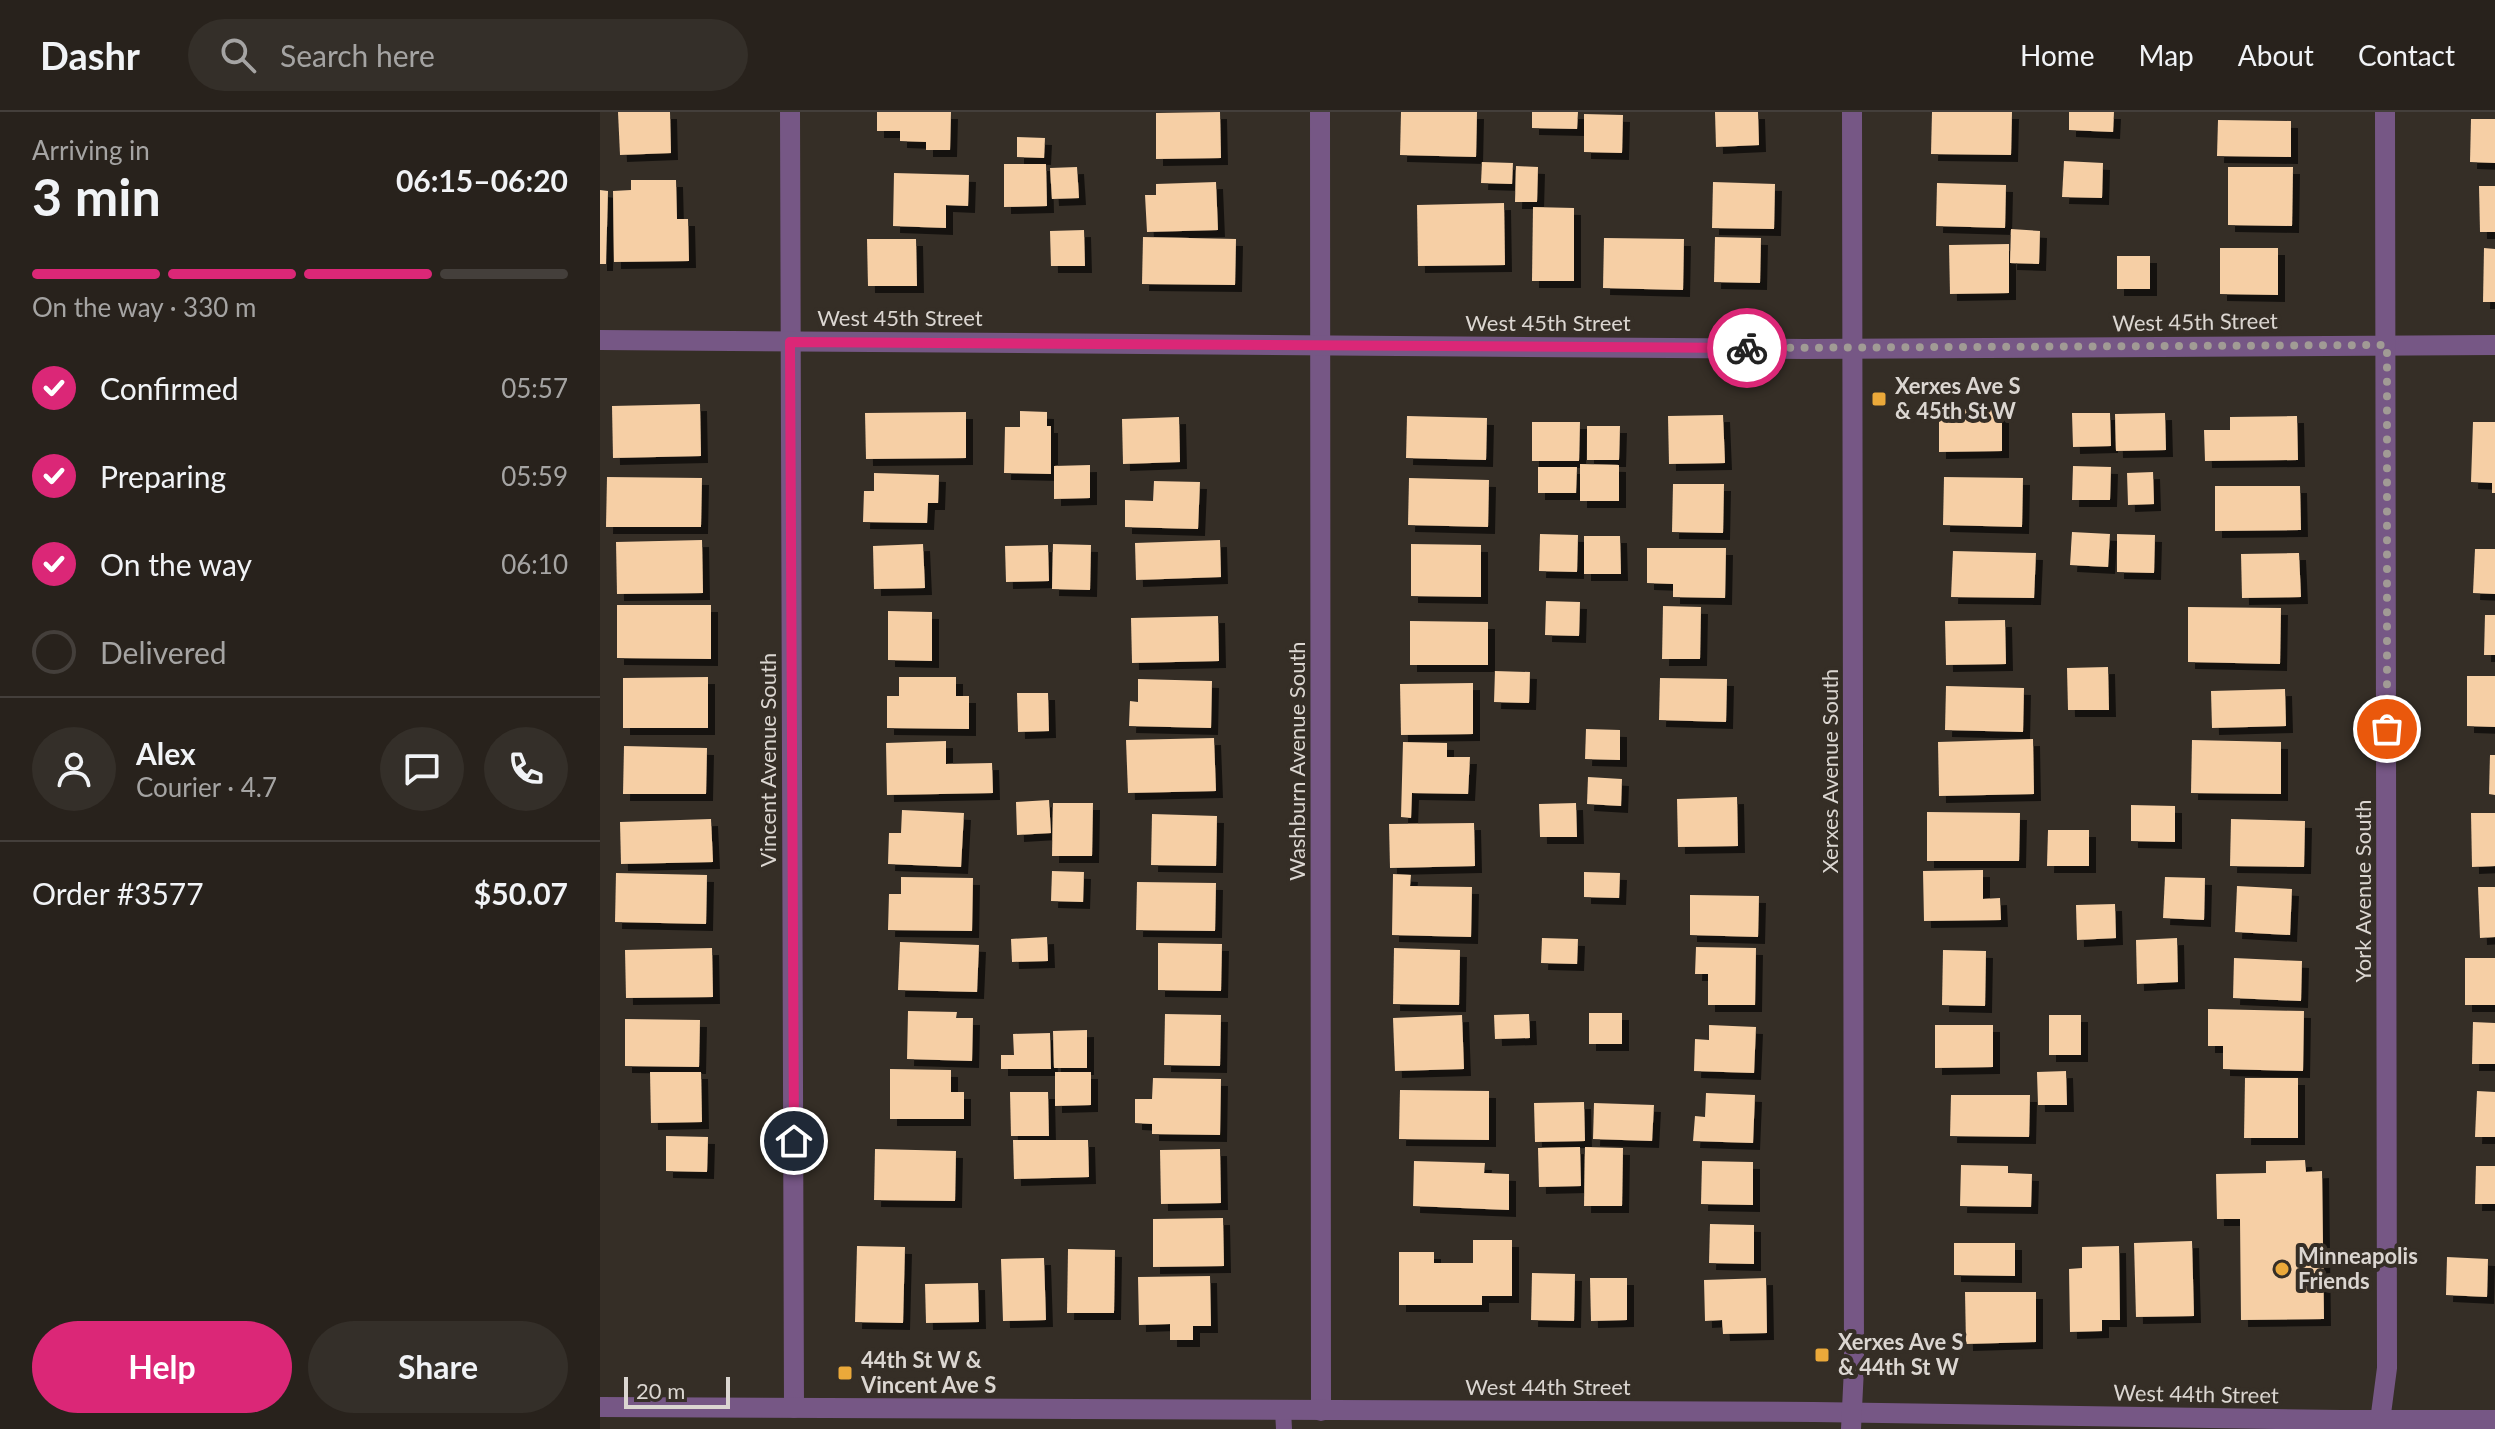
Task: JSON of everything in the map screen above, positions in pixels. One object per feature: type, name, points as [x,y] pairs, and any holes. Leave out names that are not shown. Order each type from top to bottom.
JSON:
[{"type":"street","name":"Vincent Avenue South","points":[[790,112],[794,1408]]},
{"type":"street","name":"Washburn Avenue South","points":[[1320,112],[1321,1411]]},
{"type":"street","name":"Xerxes Avenue South","points":[[1852,112],[1852,1421]]},
{"type":"street","name":"York Avenue South","points":[[2379,1424],[2387,1368],[2385,112]]},
{"type":"street","name":"West 45th Street","points":[[600,340],[1853,348],[2495,345]]},
{"type":"street","name":"West 44th Street","points":[[600,1407],[794,1408],[1283,1420],[1321,1411],[1852,1421],[2379,1424],[2495,1420]]},
{"type":"building","points":[[618,112],[670,112],[671,153],[620,155]]},
{"type":"building","points":[[877,112],[951,112],[950,150],[926,150],[926,142],[900,141],[900,131],[877,131]]},
{"type":"building","points":[[1220,112],[1221,158],[1156,159],[1156,113]]},
{"type":"building","points":[[1401,112],[1477,112],[1476,157],[1400,155]]},
{"type":"building","points":[[1532,112],[1578,112],[1577,129],[1532,128]]},
{"type":"building","points":[[1715,112],[1758,112],[1759,145],[1716,147]]},
{"type":"building","points":[[1932,112],[2012,112],[2011,155],[1931,154]]},
{"type":"building","points":[[2069,112],[2114,112],[2113,132],[2069,130]]},
{"type":"building","points":[[1584,114],[1623,115],[1622,153],[1584,152]]},
{"type":"building","points":[[2471,119],[2495,119],[2495,163],[2470,162]]},
{"type":"building","points":[[2218,120],[2291,121],[2291,157],[2217,156]]},
{"type":"building","points":[[1017,137],[1045,138],[1044,158],[1017,157]]},
{"type":"building","points":[[2064,161],[2103,163],[2102,198],[2062,197]]},
{"type":"building","points":[[1482,162],[1513,163],[1512,184],[1481,183]]},
{"type":"building","points":[[1004,164],[1046,164],[1047,206],[1004,207]]},
{"type":"building","points":[[1516,166],[1538,167],[1537,202],[1515,202]]},
{"type":"building","points":[[1077,167],[1079,198],[1052,199],[1050,168]]},
{"type":"building","points":[[2228,167],[2293,167],[2292,226],[2228,225]]},
{"type":"building","points":[[894,173],[969,175],[968,206],[946,205],[946,228],[893,226]]},
{"type":"building","points":[[631,180],[676,180],[677,219],[688,219],[689,261],[614,262],[613,191],[631,190]]},
{"type":"building","points":[[1216,182],[1218,230],[1147,232],[1145,195],[1156,195],[1156,184]]},
{"type":"building","points":[[1713,182],[1775,184],[1774,229],[1712,228]]},
{"type":"building","points":[[1937,183],[2006,185],[2005,228],[1936,226]]},
{"type":"building","points":[[2479,186],[2495,186],[2495,232],[2480,232]]},
{"type":"building","points":[[600,190],[608,191],[606,264],[600,264]]},
{"type":"building","points":[[1504,203],[1505,265],[1418,266],[1417,205]]},
{"type":"building","points":[[1533,207],[1574,208],[1574,281],[1532,281]]},
{"type":"building","points":[[2011,229],[2040,231],[2039,264],[2010,263]]},
{"type":"building","points":[[1084,230],[1085,266],[1051,266],[1050,231]]},
{"type":"building","points":[[1143,237],[1236,239],[1235,285],[1142,284]]},
{"type":"building","points":[[1715,237],[1761,238],[1760,283],[1714,282]]},
{"type":"building","points":[[1604,238],[1684,239],[1683,290],[1603,288]]},
{"type":"building","points":[[867,239],[916,239],[917,286],[868,286]]},
{"type":"building","points":[[2009,244],[2009,293],[1950,294],[1949,245]]},
{"type":"building","points":[[2220,248],[2278,248],[2278,295],[2220,294]]},
{"type":"building","points":[[2484,248],[2495,249],[2495,302],[2483,302]]},
{"type":"building","points":[[2117,256],[2150,256],[2150,289],[2117,289]]},
{"type":"building","points":[[700,404],[701,456],[613,458],[612,406]]},
{"type":"building","points":[[1939,409],[2002,409],[2002,451],[1939,452]]},
{"type":"building","points":[[1020,411],[1047,412],[1047,426],[1051,426],[1051,474],[1004,473],[1005,427],[1020,427]]},
{"type":"building","points":[[966,412],[966,458],[866,459],[865,413]]},
{"type":"building","points":[[2072,413],[2110,413],[2111,446],[2073,447]]},
{"type":"building","points":[[2165,413],[2166,450],[2116,451],[2115,414]]},
{"type":"building","points":[[1723,415],[1725,463],[1669,464],[1668,416]]},
{"type":"building","points":[[1407,416],[1487,418],[1486,460],[1406,458]]},
{"type":"building","points":[[2297,416],[2298,460],[2205,461],[2204,430],[2230,430],[2230,417]]},
{"type":"building","points":[[1179,417],[1180,462],[1123,464],[1122,419]]},
{"type":"building","points":[[1532,422],[1580,422],[1579,461],[1532,461]]},
{"type":"building","points":[[2473,422],[2495,422],[2495,493],[2492,493],[2492,483],[2471,482]]},
{"type":"building","points":[[1587,426],[1620,426],[1619,460],[1587,460]]},
{"type":"building","points":[[1580,464],[1619,465],[1619,501],[1580,501]]},
{"type":"building","points":[[1090,465],[1090,498],[1054,499],[1054,466]]},
{"type":"building","points":[[2073,466],[2111,467],[2110,500],[2072,500]]},
{"type":"building","points":[[1538,467],[1577,467],[1576,493],[1538,493]]},
{"type":"building","points":[[2153,472],[2154,504],[2128,505],[2127,473]]},
{"type":"building","points":[[874,473],[939,475],[938,503],[928,503],[927,523],[863,522],[864,491],[874,491]]},
{"type":"building","points":[[607,477],[702,478],[701,527],[606,527]]},
{"type":"building","points":[[1944,477],[2023,478],[2022,527],[1943,525]]},
{"type":"building","points":[[1409,478],[1489,480],[1488,527],[1408,525]]},
{"type":"building","points":[[1154,481],[1200,482],[1198,529],[1125,527],[1125,500],[1153,501]]},
{"type":"building","points":[[1673,484],[1724,484],[1723,533],[1672,532]]},
{"type":"building","points":[[2215,486],[2300,486],[2301,530],[2215,531]]},
{"type":"building","points":[[2072,532],[2110,534],[2108,567],[2070,565]]},
{"type":"building","points":[[1540,534],[1578,535],[1577,572],[1539,571]]},
{"type":"building","points":[[2117,534],[2155,535],[2154,573],[2117,572]]},
{"type":"building","points":[[1584,536],[1620,536],[1621,574],[1584,574]]},
{"type":"building","points":[[702,540],[703,593],[617,594],[616,542]]},
{"type":"building","points":[[1220,540],[1221,577],[1136,580],[1135,543]]},
{"type":"building","points":[[923,544],[925,588],[874,589],[873,546]]},
{"type":"building","points":[[1053,544],[1091,545],[1090,590],[1052,589]]},
{"type":"building","points":[[1411,544],[1481,545],[1481,597],[1411,596]]},
{"type":"building","points":[[1048,545],[1049,581],[1006,582],[1005,546]]},
{"type":"building","points":[[1647,548],[1726,548],[1725,598],[1673,597],[1673,584],[1647,583]]},
{"type":"building","points":[[2475,549],[2495,549],[2495,594],[2473,593]]},
{"type":"building","points":[[1953,551],[2036,553],[2034,598],[1951,597]]},
{"type":"building","points":[[2299,553],[2301,597],[2242,598],[2241,554]]},
{"type":"building","points":[[1546,601],[1580,602],[1579,636],[1545,635]]},
{"type":"building","points":[[617,605],[711,605],[711,659],[617,658]]},
{"type":"building","points":[[1663,606],[1701,607],[1700,659],[1662,659]]},
{"type":"building","points":[[2188,607],[2281,608],[2280,664],[2188,662]]},
{"type":"building","points":[[888,611],[932,612],[932,661],[888,660]]},
{"type":"building","points":[[2485,615],[2495,615],[2495,655],[2484,655]]},
{"type":"building","points":[[1218,616],[1219,661],[1132,663],[1131,618]]},
{"type":"building","points":[[2005,620],[2006,664],[1946,665],[1945,621]]},
{"type":"building","points":[[1410,621],[1488,622],[1488,665],[1410,665]]},
{"type":"building","points":[[2108,667],[2109,710],[2068,710],[2067,668]]},
{"type":"building","points":[[1495,671],[1530,672],[1529,703],[1494,702]]},
{"type":"building","points":[[2467,676],[2495,676],[2495,727],[2467,726]]},
{"type":"building","points":[[708,677],[708,728],[623,728],[623,678]]},
{"type":"building","points":[[899,677],[956,677],[956,696],[969,696],[969,729],[887,728],[887,696],[899,696]]},
{"type":"building","points":[[1660,678],[1727,679],[1726,722],[1659,720]]},
{"type":"building","points":[[1138,679],[1212,681],[1211,728],[1129,726],[1130,701],[1138,702]]},
{"type":"building","points":[[1473,683],[1473,734],[1401,735],[1400,684]]},
{"type":"building","points":[[1946,686],[2024,688],[2023,732],[1945,730]]},
{"type":"building","points":[[2285,689],[2286,726],[2212,728],[2211,691]]},
{"type":"building","points":[[1017,693],[1048,693],[1049,731],[1018,732]]},
{"type":"building","points":[[1586,729],[1620,730],[1620,760],[1585,759]]},
{"type":"building","points":[[1214,738],[1216,791],[1128,793],[1126,740]]},
{"type":"building","points":[[2033,739],[2034,794],[1939,796],[1938,742]]},
{"type":"building","points":[[2192,740],[2281,742],[2281,794],[2191,793]]},
{"type":"building","points":[[946,741],[946,764],[992,763],[993,793],[887,795],[886,743]]},
{"type":"building","points":[[1403,742],[1447,743],[1447,757],[1470,757],[1468,794],[1412,793],[1411,818],[1401,817]]},
{"type":"building","points":[[624,746],[707,748],[706,794],[623,794]]},
{"type":"building","points":[[2490,755],[2495,755],[2495,795],[2489,794]]},
{"type":"building","points":[[1588,777],[1622,779],[1621,806],[1587,804]]},
{"type":"building","points":[[1737,797],[1738,846],[1678,847],[1677,799]]},
{"type":"building","points":[[1049,800],[1051,833],[1017,835],[1016,802]]},
{"type":"building","points":[[1053,803],[1093,803],[1092,856],[1052,856]]},
{"type":"building","points":[[1576,803],[1577,837],[1540,837],[1539,804]]},
{"type":"building","points":[[2131,805],[2175,806],[2175,842],[2131,841]]},
{"type":"building","points":[[902,810],[964,813],[961,867],[888,864],[889,833],[901,833]]},
{"type":"building","points":[[1927,812],[2020,813],[2019,861],[1927,861]]},
{"type":"building","points":[[2471,813],[2495,813],[2495,866],[2472,867]]},
{"type":"building","points":[[1152,814],[1217,816],[1216,866],[1151,865]]},
{"type":"building","points":[[711,819],[713,862],[621,864],[620,822]]},
{"type":"building","points":[[2231,819],[2305,821],[2304,867],[2230,866]]},
{"type":"building","points":[[1474,823],[1475,866],[1390,868],[1389,824]]},
{"type":"building","points":[[2048,830],[2089,830],[2089,866],[2047,866]]},
{"type":"building","points":[[1983,870],[1983,899],[2000,898],[2001,920],[1924,921],[1923,871]]},
{"type":"building","points":[[1052,871],[1084,872],[1083,902],[1051,901]]},
{"type":"building","points":[[1584,872],[1620,873],[1619,898],[1584,897]]},
{"type":"building","points":[[616,873],[707,875],[706,924],[615,922]]},
{"type":"building","points":[[1393,874],[1411,875],[1410,886],[1472,887],[1471,937],[1392,935]]},
{"type":"building","points":[[901,877],[973,878],[972,931],[888,930],[889,894],[901,894]]},
{"type":"building","points":[[2165,877],[2205,878],[2204,920],[2163,918]]},
{"type":"building","points":[[1137,882],[1216,883],[1215,931],[1136,930]]},
{"type":"building","points":[[2237,886],[2292,889],[2290,935],[2235,932]]},
{"type":"building","points":[[2478,887],[2495,887],[2495,937],[2480,938]]},
{"type":"building","points":[[1690,895],[1759,896],[1758,937],[1690,935]]},
{"type":"building","points":[[2115,904],[2116,938],[2077,940],[2076,905]]},
{"type":"building","points":[[1047,937],[1048,961],[1012,962],[1011,939]]},
{"type":"building","points":[[1542,938],[1578,939],[1577,964],[1541,963]]},
{"type":"building","points":[[2177,938],[2178,982],[2137,984],[2136,940]]},
{"type":"building","points":[[900,942],[979,945],[977,992],[898,990]]},
{"type":"building","points":[[1158,943],[1222,944],[1221,991],[1158,990]]},
{"type":"building","points":[[1696,947],[1756,948],[1755,1005],[1708,1005],[1708,974],[1695,974]]},
{"type":"building","points":[[712,948],[713,997],[626,998],[625,950]]},
{"type":"building","points":[[1394,948],[1460,950],[1459,1005],[1393,1004]]},
{"type":"building","points":[[1943,950],[1986,951],[1985,1006],[1942,1005]]},
{"type":"building","points":[[2234,958],[2302,961],[2301,1001],[2233,998]]},
{"type":"building","points":[[2465,958],[2495,958],[2495,1005],[2465,1005]]},
{"type":"building","points":[[2208,1009],[2304,1011],[2303,1071],[2223,1069],[2223,1046],[2208,1046]]},
{"type":"building","points":[[908,1011],[957,1012],[956,1018],[973,1018],[972,1061],[907,1059]]},
{"type":"building","points":[[1589,1013],[1622,1013],[1622,1044],[1589,1044]]},
{"type":"building","points":[[1165,1014],[1221,1015],[1220,1066],[1164,1065]]},
{"type":"building","points":[[1529,1014],[1530,1038],[1495,1039],[1494,1015]]},
{"type":"building","points":[[1462,1015],[1464,1069],[1395,1071],[1393,1018]]},
{"type":"building","points":[[2049,1015],[2081,1015],[2081,1055],[2049,1055]]},
{"type":"building","points":[[625,1019],[700,1020],[699,1067],[625,1066]]},
{"type":"building","points":[[2473,1022],[2495,1023],[2495,1064],[2472,1064]]},
{"type":"building","points":[[1709,1025],[1756,1027],[1754,1073],[1694,1071],[1695,1039],[1709,1040]]},
{"type":"building","points":[[1935,1025],[1993,1025],[1993,1067],[1935,1068]]},
{"type":"building","points":[[1087,1030],[1087,1068],[1054,1068],[1053,1031]]},
{"type":"building","points":[[1050,1033],[1051,1069],[1001,1069],[1001,1055],[1014,1055],[1013,1034]]},
{"type":"building","points":[[890,1069],[951,1070],[951,1092],[964,1092],[964,1119],[890,1119]]},
{"type":"building","points":[[2066,1071],[2067,1105],[2038,1105],[2037,1072]]},
{"type":"building","points":[[650,1072],[701,1072],[702,1122],[651,1123]]},
{"type":"building","points":[[1055,1072],[1091,1072],[1091,1105],[1055,1106]]},
{"type":"building","points":[[1153,1078],[1221,1079],[1220,1135],[1152,1134],[1152,1124],[1135,1123],[1135,1099],[1152,1099]]},
{"type":"building","points":[[2245,1078],[2298,1078],[2298,1138],[2244,1138]]},
{"type":"building","points":[[1400,1090],[1489,1091],[1489,1140],[1399,1139]]},
{"type":"building","points":[[2477,1091],[2495,1092],[2495,1137],[2475,1137]]},
{"type":"building","points":[[1010,1092],[1048,1092],[1049,1136],[1011,1136]]},
{"type":"building","points":[[1706,1093],[1755,1095],[1753,1143],[1693,1141],[1695,1116],[1705,1117]]},
{"type":"building","points":[[1951,1095],[2030,1095],[2029,1137],[1950,1136]]},
{"type":"building","points":[[1584,1102],[1585,1141],[1535,1142],[1534,1103]]},
{"type":"building","points":[[1594,1103],[1654,1105],[1652,1141],[1593,1139]]},
{"type":"building","points":[[666,1136],[708,1137],[707,1172],[666,1171]]},
{"type":"building","points":[[1013,1140],[1088,1140],[1089,1177],[1014,1179]]},
{"type":"building","points":[[1580,1147],[1581,1186],[1539,1187],[1538,1148]]},
{"type":"building","points":[[1585,1147],[1623,1148],[1622,1206],[1584,1206]]},
{"type":"building","points":[[875,1149],[956,1151],[955,1201],[874,1200]]},
{"type":"building","points":[[1220,1149],[1221,1203],[1161,1204],[1160,1150]]},
{"type":"building","name":"Minneapolis Friends","points":[[2305,1160],[2306,1172],[2322,1171],[2324,1319],[2241,1320],[2240,1219],[2217,1219],[2216,1174],[2266,1173],[2266,1161]]},
{"type":"building","points":[[1414,1161],[1485,1163],[1484,1173],[1509,1174],[1509,1210],[1413,1206]]},
{"type":"building","points":[[1702,1161],[1753,1162],[1753,1205],[1701,1204]]},
{"type":"building","points":[[1961,1165],[2008,1166],[2008,1173],[2032,1174],[2031,1207],[1960,1206]]},
{"type":"building","points":[[2476,1166],[2495,1166],[2495,1204],[2475,1204]]},
{"type":"building","points":[[1223,1218],[1224,1266],[1153,1267],[1153,1219]]},
{"type":"building","points":[[1710,1224],[1754,1225],[1754,1264],[1709,1263]]},
{"type":"building","points":[[1473,1240],[1512,1240],[1512,1296],[1482,1296],[1482,1305],[1399,1305],[1399,1252],[1434,1252],[1434,1263],[1473,1263]]},
{"type":"building","points":[[2192,1241],[2194,1316],[2136,1317],[2134,1243]]},
{"type":"building","points":[[1954,1243],[2015,1243],[2015,1276],[1954,1275]]},
{"type":"building","points":[[857,1246],[905,1247],[903,1323],[855,1322]]},
{"type":"building","points":[[2119,1246],[2120,1320],[2102,1320],[2102,1331],[2070,1332],[2069,1269],[2082,1268],[2082,1247]]},
{"type":"building","points":[[1068,1249],[1115,1250],[1114,1313],[1067,1313]]},
{"type":"building","points":[[2447,1257],[2488,1259],[2487,1297],[2446,1295]]},
{"type":"building","points":[[1044,1258],[1046,1320],[1003,1321],[1001,1259]]},
{"type":"building","points":[[1532,1273],[1575,1274],[1574,1321],[1531,1320]]},
{"type":"building","points":[[1210,1276],[1211,1326],[1193,1326],[1193,1340],[1170,1340],[1170,1324],[1139,1325],[1138,1277]]},
{"type":"building","points":[[1590,1278],[1627,1278],[1627,1320],[1591,1321]]},
{"type":"building","points":[[1766,1278],[1767,1333],[1723,1334],[1722,1320],[1705,1321],[1704,1280]]},
{"type":"building","points":[[978,1283],[979,1322],[926,1323],[925,1284]]},
{"type":"building","points":[[1965,1292],[2036,1292],[2036,1342],[1966,1344]]},
{"type":"way so far","points":[[1747,348],[2387,345],[2387,729]]},
{"type":"place","name":"Xerxes Ave S & 45th St W","points":[[1879,399]]},
{"type":"place","name":"Minneapolis Friends","points":[[2282,1269]]},
{"type":"place","name":"Xerxes Ave S & 44th St W","points":[[1822,1355]]},
{"type":"place","name":"44th St W & Vincent Ave S","points":[[845,1373]]},
{"type":"route","points":[[794,1141],[790,342],[1747,348]]}]
